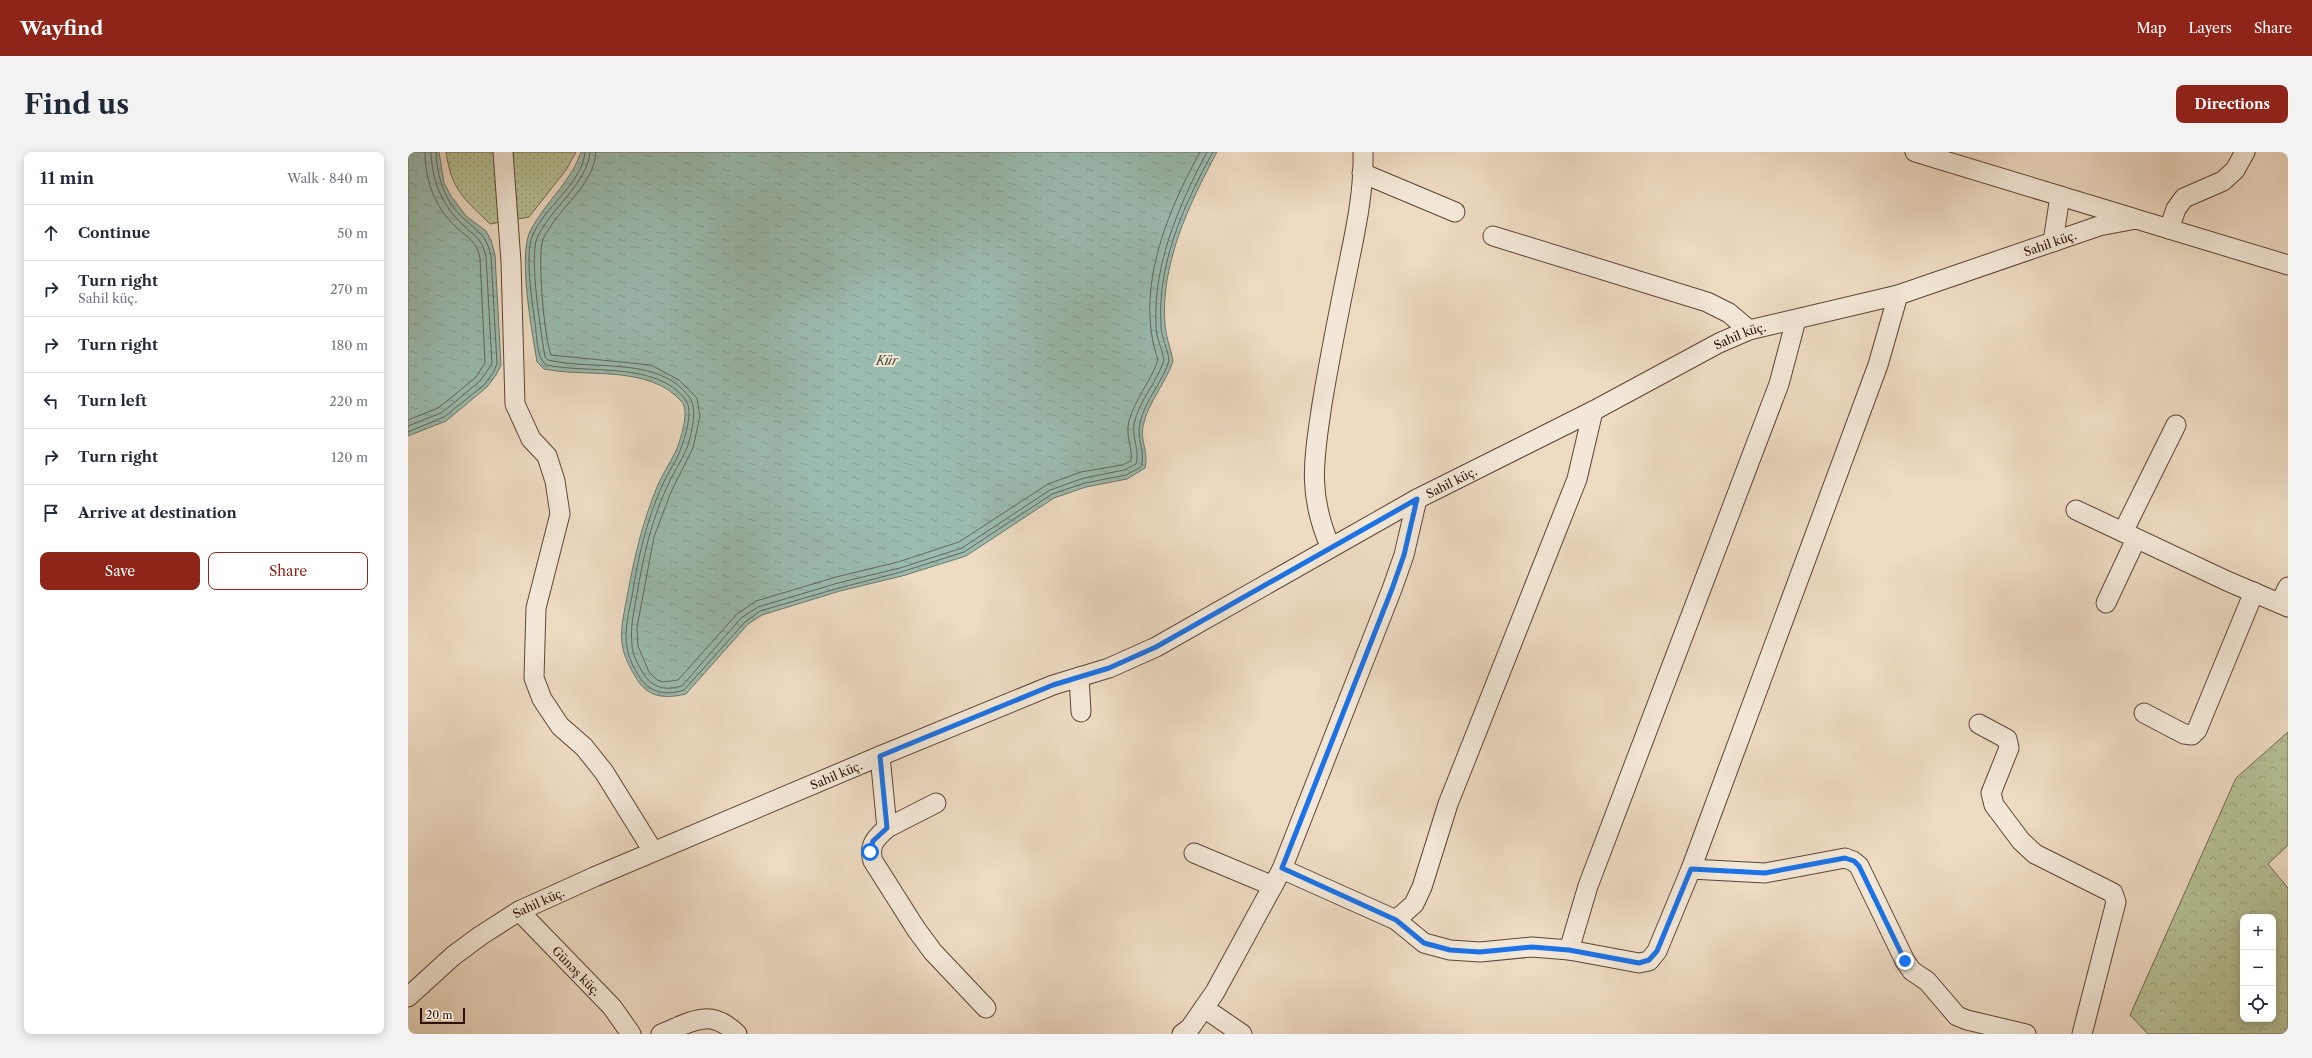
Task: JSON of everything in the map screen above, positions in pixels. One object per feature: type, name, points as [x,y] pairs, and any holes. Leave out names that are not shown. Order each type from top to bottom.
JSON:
[{"type":"street","points":[[503,152],[512,262],[515,404],[530,439],[547,456],[555,481],[560,514],[536,608],[534,678],[542,699],[560,726],[584,747],[604,772],[653,852]]},
{"type":"street","points":[[1330,546],[1321,526],[1315,498],[1313,465],[1325,384],[1360,203],[1363,152]]},
{"type":"street","name":"Sahil küç.","points":[[1916,152],[2288,265]]},
{"type":"street","points":[[2169,229],[2176,209],[2184,198],[2223,181],[2235,170],[2245,152]]},
{"type":"street","points":[[1362,173],[1454,212]]},
{"type":"street","points":[[2053,242],[2060,196]]},
{"type":"street","name":"Sahil küç.","points":[[408,997],[464,948],[519,911],[653,852],[880,756],[1053,685],[1109,668],[1163,643],[1330,546],[1417,499],[1592,411],[1719,343],[1749,330],[1796,320],[1898,294],[2099,226],[2136,219]]},
{"type":"street","points":[[1493,236],[1707,302],[1729,313],[1749,330]]},
{"type":"street","points":[[1282,868],[1396,920],[1424,943],[1450,950],[1480,952],[1532,947],[1569,950],[1639,963],[1649,960],[1657,951],[1691,869],[1878,365],[1898,294]]},
{"type":"street","points":[[1569,950],[1588,886],[1779,384],[1796,320]]},
{"type":"street","points":[[1396,920],[1414,904],[1422,887],[1448,804],[1577,479],[1592,411]]},
{"type":"street","points":[[2106,603],[2130,535],[2176,425]]},
{"type":"street","points":[[1182,1034],[1190,1028],[1215,992],[1282,868],[1392,589],[1404,555],[1417,499]]},
{"type":"street","points":[[2076,510],[2254,592],[2285,599]]},
{"type":"street","points":[[2144,713],[2184,734],[2192,736],[2197,730],[2254,592]]},
{"type":"street","points":[[1079,677],[1080,712]]},
{"type":"street","points":[[1979,724],[2007,739],[2009,748],[1991,793],[1994,805],[2021,841],[2035,854],[2113,892],[2116,902],[2082,1034]]},
{"type":"street","points":[[880,756],[887,828]]},
{"type":"street","points":[[936,804],[887,828],[873,841],[870,852],[873,861],[916,929],[933,952],[986,1008]]},
{"type":"street","points":[[1194,853],[1273,886]]},
{"type":"street","points":[[1691,869],[1765,873],[1845,858],[1854,861],[1859,866],[1912,971],[1927,981],[1957,1016],[1967,1020],[2026,1034]]},
{"type":"street","name":"Günəş küç.","points":[[519,911],[612,1007],[631,1034]]},
{"type":"street","points":[[1204,1008],[1242,1034]]},
{"type":"street","points":[[661,1034],[701,1018],[713,1018],[727,1024],[738,1034]]},
{"type":"green space","points":[[446,152],[576,152],[566,170],[529,217],[490,224],[466,200],[455,185]]},
{"type":"green space","points":[[2288,732],[2288,845],[2268,864],[2288,888],[2288,1034],[2148,1034],[2130,1015],[2236,778]]},
{"type":"water","points":[[408,152],[439,152],[444,183],[451,196],[466,216],[486,231],[491,240],[495,255],[501,365],[487,387],[446,421],[408,436]]},
{"type":"water","name":"Kür","points":[[581,152],[1217,152],[1187,214],[1172,258],[1167,280],[1165,325],[1173,361],[1145,417],[1142,431],[1146,457],[1145,468],[1127,479],[1086,487],[1054,498],[966,556],[902,576],[840,591],[762,615],[748,624],[686,694],[678,696],[663,696],[651,693],[640,683],[631,670],[626,659],[622,643],[622,623],[639,541],[657,487],[674,454],[682,434],[685,416],[684,406],[682,402],[668,390],[653,382],[635,377],[544,369],[537,362],[530,317],[525,265],[529,235],[532,227],[542,212],[572,171]]},
{"type":"route","points":[[870,852],[873,841],[887,828],[880,756],[1053,685],[1109,668],[1156,647],[1198,625],[1330,546],[1417,499],[1404,555],[1392,589],[1282,868],[1396,920],[1424,943],[1450,950],[1480,952],[1532,947],[1569,950],[1639,963],[1649,960],[1657,951],[1691,869],[1765,873],[1821,864],[1845,858],[1854,861],[1859,866],[1905,961]]}]
